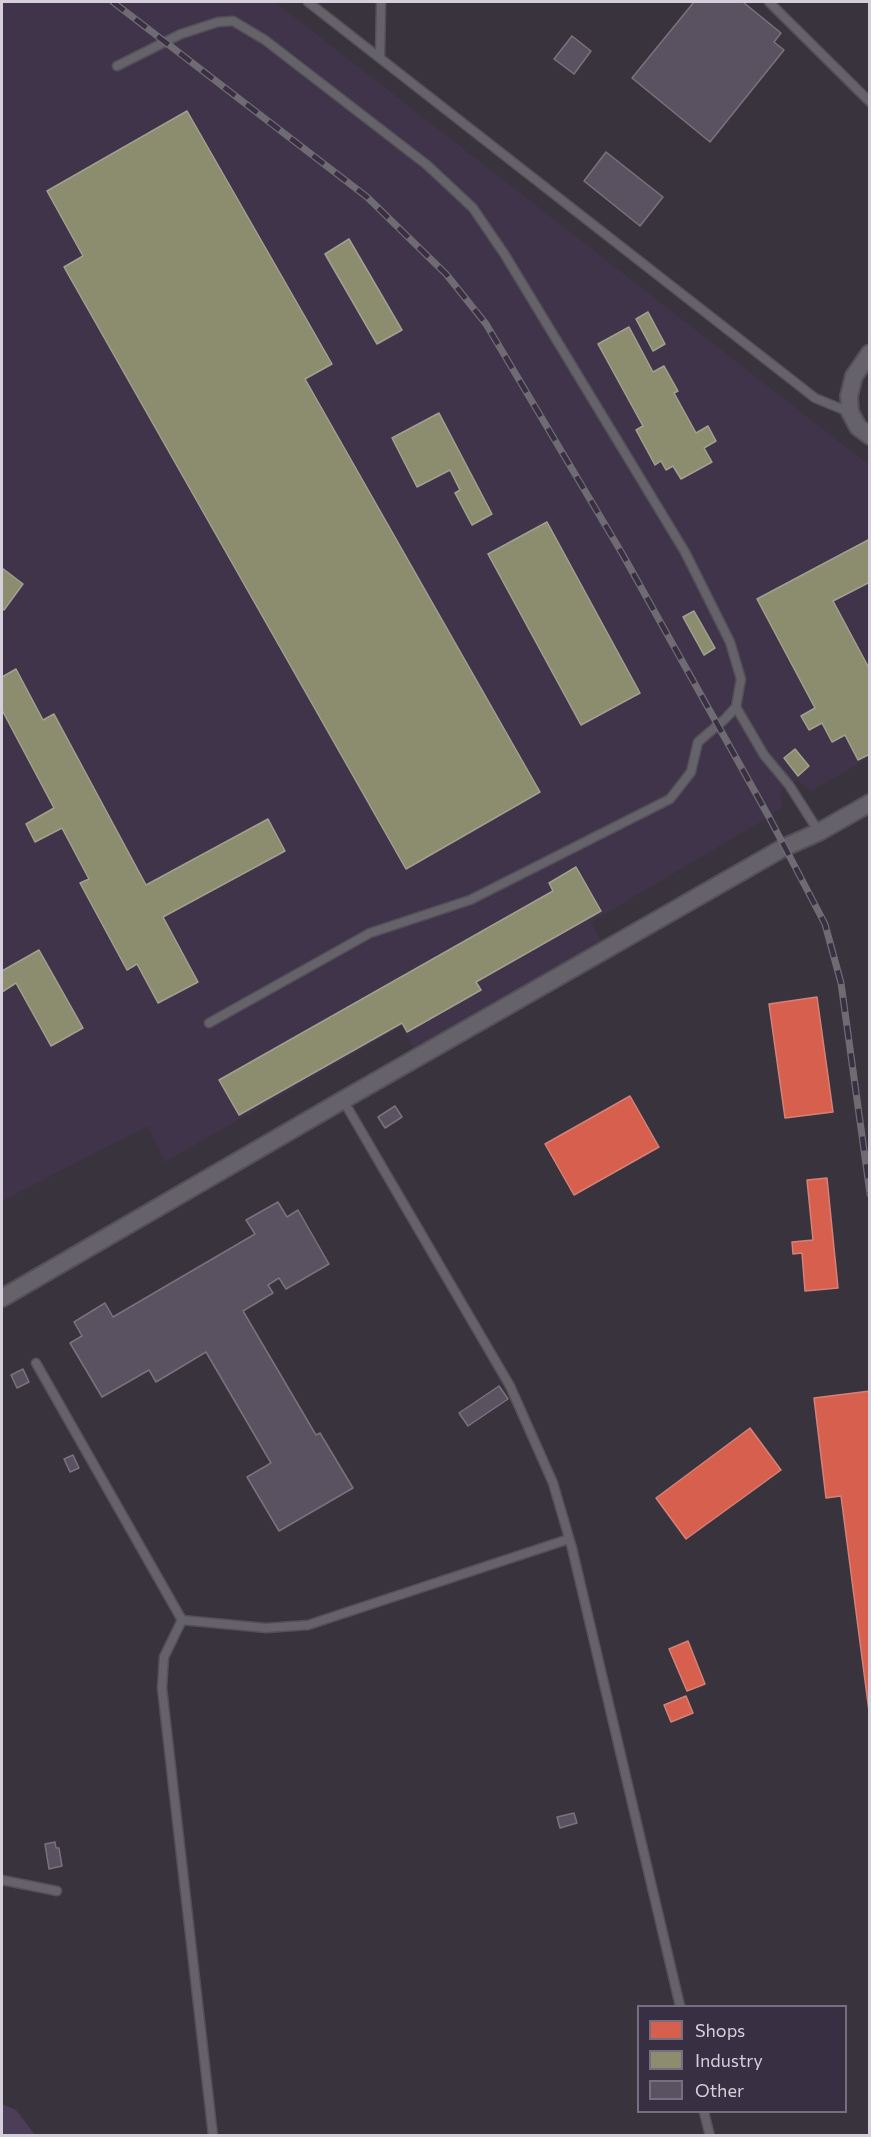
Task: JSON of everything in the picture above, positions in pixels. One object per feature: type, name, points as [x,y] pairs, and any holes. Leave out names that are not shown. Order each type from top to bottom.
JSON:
[{"type":"street","points":[[870,353],[855,376],[849,396],[850,412],[858,428],[870,436]]},
{"type":"street","points":[[2,1298],[783,848],[819,832],[870,803]]},
{"type":"lane","points":[[308,2],[815,398],[850,412]]},
{"type":"lane","points":[[380,57],[381,2]]},
{"type":"lane","points":[[769,2],[870,102]]},
{"type":"lane","points":[[117,66],[181,34],[218,22],[233,21],[265,40],[428,165],[473,208],[505,255],[686,552],[730,642],[741,679],[736,707],[698,742],[691,772],[670,799],[470,900],[370,933],[209,1023]]},
{"type":"lane","points":[[736,707],[764,755],[789,785],[819,832]]},
{"type":"lane","points":[[343,1100],[510,1386],[553,1483],[569,1539],[680,2005]]},
{"type":"lane","points":[[36,1362],[182,1620]]},
{"type":"lane","points":[[182,1620],[266,1628],[308,1624],[569,1539]]},
{"type":"lane","points":[[182,1620],[164,1657],[162,1688],[213,2136]]},
{"type":"lane","points":[[2,1880],[57,1891]]},
{"type":"lane","points":[[704,2113],[710,2136]]},
{"type":"shaded area","points":[[2,2],[275,2],[869,465],[869,758],[811,791],[797,780],[781,790],[782,807],[769,817],[591,922],[601,941],[414,1050],[402,1026],[165,1162],[148,1126],[2,1201]]},
{"type":"shaded area","points":[[2,2104],[16,2110],[35,2135],[2,2135]]},
{"type":"building: Shops","points":[[817,997],[833,1112],[785,1118],[769,1004]]},
{"type":"building: Shops","points":[[630,1096],[659,1147],[574,1195],[545,1144]]},
{"type":"building: Shops","points":[[827,1178],[838,1288],[805,1291],[802,1253],[793,1254],[792,1242],[813,1240],[807,1180]]},
{"type":"building: Shops","points":[[870,1391],[870,1719],[841,1496],[826,1498],[814,1398]]},
{"type":"building: Shops","points":[[750,1428],[781,1470],[686,1539],[656,1498]]},
{"type":"building: Shops","points":[[688,1641],[705,1684],[687,1691],[669,1649]]},
{"type":"building: Shops","points":[[686,1696],[693,1713],[671,1722],[664,1705]]},
{"type":"building: Industry","points":[[187,111],[332,364],[305,379],[540,792],[406,869],[64,267],[83,256],[47,191]]},
{"type":"building: Industry","points":[[349,239],[402,330],[377,344],[325,254]]},
{"type":"building: Industry","points":[[648,312],[665,344],[653,351],[636,319]]},
{"type":"building: Industry","points":[[629,327],[653,372],[664,366],[678,391],[674,393],[696,433],[708,426],[716,441],[704,448],[712,462],[681,479],[673,466],[666,470],[661,461],[655,465],[636,430],[643,426],[598,344]]},
{"type":"building: Industry","points":[[439,413],[492,514],[472,525],[455,493],[460,490],[450,470],[417,487],[392,438]]},
{"type":"building: Industry","points":[[547,522],[640,693],[581,725],[488,554]]},
{"type":"building: Industry","points":[[870,539],[870,582],[833,601],[870,670],[870,754],[858,760],[845,735],[832,742],[822,723],[809,730],[801,716],[815,708],[757,599]]},
{"type":"building: Industry","points":[[2,568],[23,584],[4,610],[2,608]]},
{"type":"building: Industry","points":[[694,611],[715,648],[704,655],[683,617]]},
{"type":"building: Industry","points":[[16,669],[43,720],[54,714],[146,885],[268,819],[285,851],[163,917],[198,982],[158,1003],[137,964],[127,970],[80,883],[89,879],[62,828],[35,842],[26,824],[54,808],[2,710],[2,677]]},
{"type":"building: Industry","points":[[795,749],[809,766],[798,776],[784,758]]},
{"type":"building: Industry","points":[[576,867],[601,911],[476,982],[481,990],[407,1032],[402,1023],[239,1115],[219,1080],[553,891],[549,883]]},
{"type":"building: Industry","points":[[39,950],[83,1028],[51,1046],[16,983],[2,992],[2,971]]},
{"type":"building: Other","points":[[694,2],[743,2],[781,33],[774,42],[784,50],[710,142],[632,78]]},
{"type":"building: Other","points":[[572,36],[591,51],[574,74],[554,59]]},
{"type":"building: Other","points":[[606,152],[663,197],[640,226],[584,181]]},
{"type":"building: Other","points":[[395,1106],[402,1117],[385,1128],[378,1117]]},
{"type":"building: Other","points":[[278,1202],[287,1217],[298,1210],[329,1264],[286,1289],[279,1278],[268,1285],[273,1293],[243,1311],[316,1435],[320,1433],[353,1488],[279,1531],[247,1477],[271,1463],[206,1352],[156,1382],[149,1370],[102,1397],[70,1343],[82,1336],[74,1322],[105,1303],[113,1317],[255,1234],[246,1220]]},
{"type":"building: Other","points":[[23,1369],[29,1382],[17,1388],[11,1375]]},
{"type":"building: Other","points":[[499,1386],[508,1399],[468,1426],[459,1413]]},
{"type":"building: Other","points":[[73,1455],[79,1468],[70,1472],[64,1459]]},
{"type":"building: Other","points":[[574,1813],[577,1823],[560,1828],[557,1817]]},
{"type":"building: Other","points":[[55,1842],[56,1848],[59,1848],[62,1866],[49,1869],[45,1844]]},
{"type":"railway","points":[[113,2],[367,197],[446,274],[486,324],[623,555],[769,817],[825,924],[841,983],[870,1194]]}]
